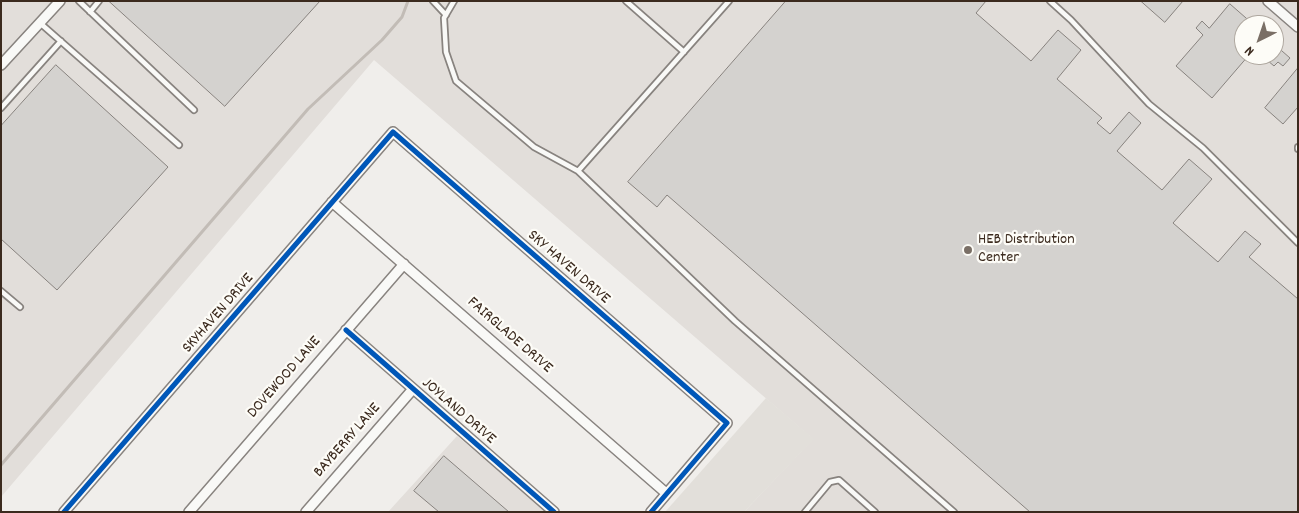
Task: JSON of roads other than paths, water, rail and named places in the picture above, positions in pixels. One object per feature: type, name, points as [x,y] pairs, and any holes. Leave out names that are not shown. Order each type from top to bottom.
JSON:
[{"type":"street","points":[[1,65],[60,1]]},
{"type":"street","points":[[1268,1],[1297,24]]},
{"type":"street","name":"SKYHAVEN DRIVE","points":[[64,512],[393,132]]},
{"type":"street","name":"SKY HAVEN DRIVE","points":[[393,132],[727,423],[666,493]]},
{"type":"street","name":"FAIRGLADE DRIVE","points":[[332,202],[666,493]]},
{"type":"street","name":"DOVEWOOD LANE","points":[[189,512],[404,264]]},
{"type":"street","name":"JOYLAND DRIVE","points":[[346,330],[554,512]]},
{"type":"street","name":"BAYBERRY LANE","points":[[306,512],[413,389]]},
{"type":"street","points":[[650,512],[666,493]]},
{"type":"lane","points":[[79,1],[194,110]]},
{"type":"lane","points":[[90,12],[99,1]]},
{"type":"lane","points":[[433,1],[446,15]]},
{"type":"lane","points":[[454,1],[444,18],[446,52],[456,81],[534,147],[578,171],[735,321],[954,512]]},
{"type":"lane","points":[[626,1],[684,52]]},
{"type":"lane","points":[[578,171],[729,1]]},
{"type":"lane","points":[[1050,1],[1071,20],[1149,104],[1203,148],[1298,243]]},
{"type":"lane","points":[[40,22],[179,145]]},
{"type":"lane","points":[[1,108],[61,41]]},
{"type":"lane","points":[[1,291],[20,307]]},
{"type":"lane","points":[[805,512],[830,482],[839,480],[875,512]]},
{"type":"waterway","points":[[1,465],[308,109],[382,40],[402,17],[408,1]]},
{"type":"place","name":"HEB Distribution Center","points":[[968,250]]}]
